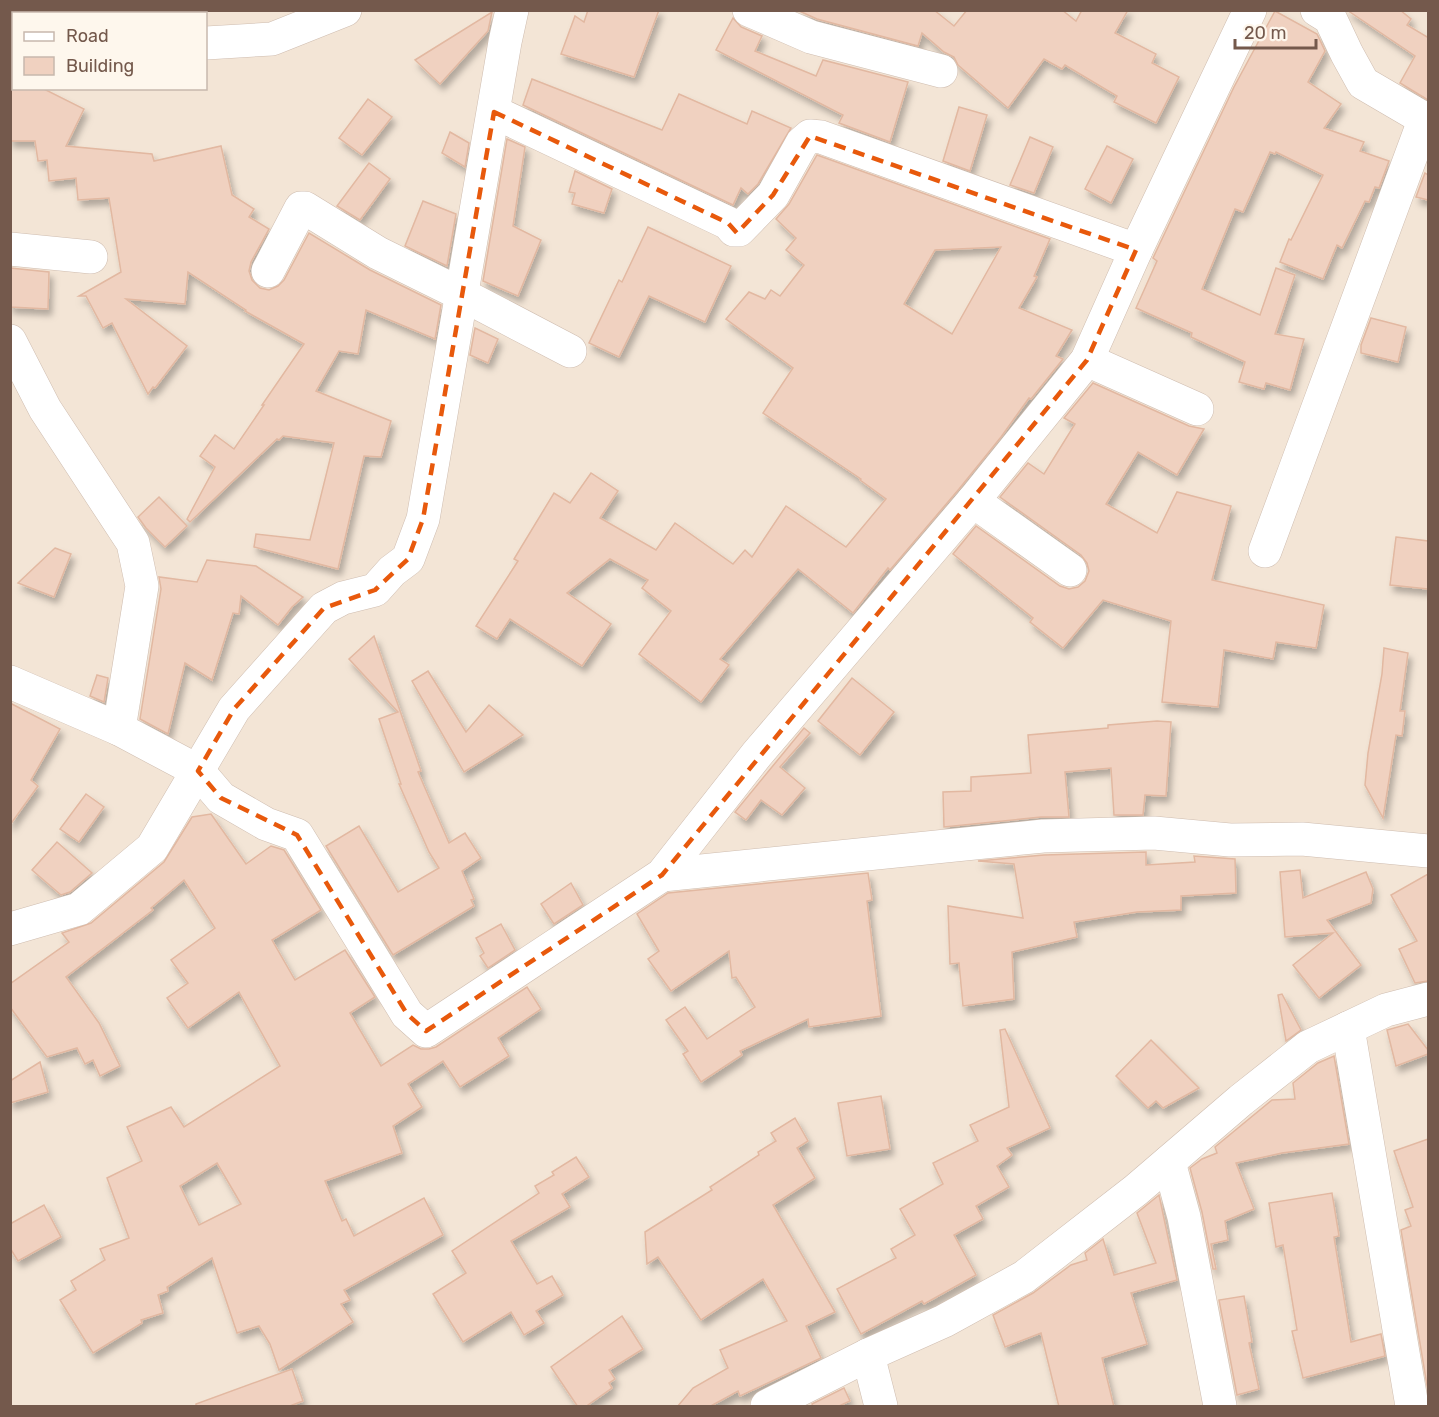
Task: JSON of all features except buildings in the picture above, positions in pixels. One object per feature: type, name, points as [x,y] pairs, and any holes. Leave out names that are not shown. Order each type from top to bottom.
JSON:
[{"type":"street","points":[[207,43],[272,39],[345,10]]},
{"type":"street","points":[[10,929],[79,909],[152,848],[234,709],[324,608],[343,598],[375,590],[392,571],[408,559],[423,519],[512,10]]},
{"type":"street","points":[[749,10],[811,37],[941,70]]},
{"type":"street","points":[[10,682],[119,729],[198,771],[221,798],[266,824],[297,835],[407,1014],[426,1031],[662,875],[757,754],[973,501],[1087,360],[1136,250],[1250,10]]},
{"type":"street","points":[[1265,551],[1427,120],[1364,83],[1330,18],[1317,10]]},
{"type":"street","points":[[494,112],[728,223],[734,230],[739,230],[773,195],[802,143],[810,136],[821,137],[1136,250]]},
{"type":"street","points":[[268,271],[301,208],[305,208],[378,253],[570,351]]},
{"type":"street","points":[[10,249],[91,257]]},
{"type":"street","points":[[10,341],[45,409],[133,543],[142,586],[119,729]]},
{"type":"street","points":[[1087,360],[1197,409]]},
{"type":"street","points":[[973,501],[1070,570]]},
{"type":"street","points":[[662,875],[1043,836],[1154,833],[1230,840],[1302,839],[1428,851]]},
{"type":"street","points":[[767,1407],[868,1355],[944,1321],[1024,1277],[1136,1190],[1241,1100],[1308,1047],[1386,1010],[1428,999]]},
{"type":"street","points":[[1348,1028],[1412,1407]]},
{"type":"street","points":[[1168,1162],[1184,1217],[1220,1407]]},
{"type":"street","points":[[868,1355],[881,1407]]},
{"type":"highlighted area","points":[[494,112],[728,223],[737,233],[773,195],[810,136],[1136,250],[1087,360],[662,875],[426,1031],[407,1014],[297,835],[221,798],[198,771],[234,709],[324,608],[375,590],[408,559],[423,519]]},
{"type":"shaded area","points":[[11,11],[1428,11],[1428,1406],[11,1406]]}]
